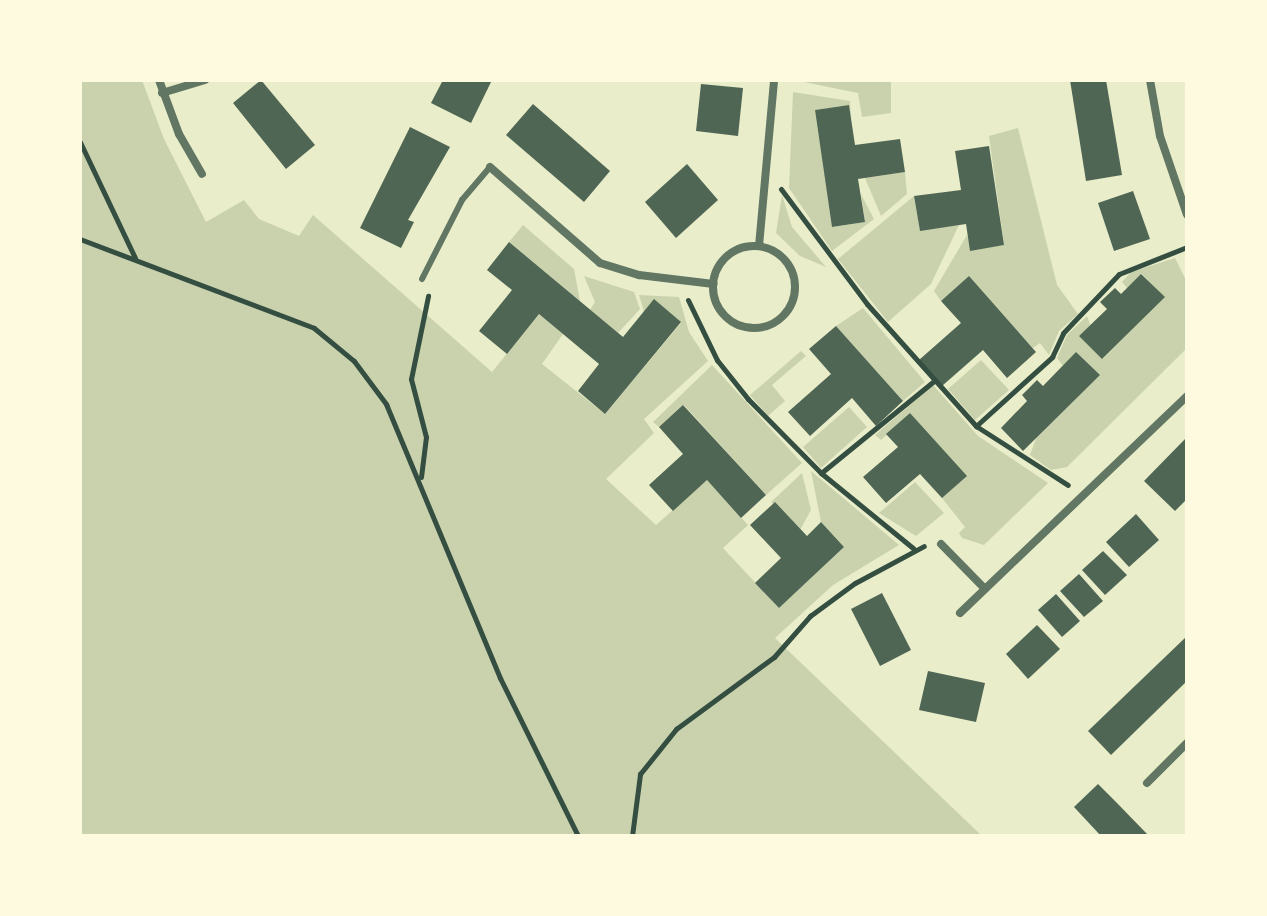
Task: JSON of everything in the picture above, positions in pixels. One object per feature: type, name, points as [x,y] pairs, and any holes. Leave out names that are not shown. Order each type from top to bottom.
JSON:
[{"type":"street","points":[[159,80],[162,93],[202,174]]},
{"type":"street","points":[[162,93],[205,80]]},
{"type":"street","points":[[759,246],[774,80]]},
{"type":"street","points":[[1150,80],[1160,136],[1187,215]]},
{"type":"street","points":[[490,167],[600,263],[713,284]]},
{"type":"street","points":[[759,246],[782,256],[795,276],[794,300],[781,320],[758,330],[734,325],[718,308],[713,284],[728,255],[759,246]]},
{"type":"street","points":[[960,613],[1187,396]]},
{"type":"street","points":[[941,544],[985,589]]},
{"type":"street","points":[[1147,783],[1187,743]]},
{"type":"lane","points":[[422,279],[462,200],[490,167]]},
{"type":"path","points":[[80,142],[136,259]]},
{"type":"path","points":[[765,183],[787,191],[828,254],[934,381],[976,426],[1084,495]]},
{"type":"path","points":[[80,239],[314,328],[354,361],[386,404],[421,478],[500,678],[578,836]]},
{"type":"path","points":[[976,426],[1052,357],[1063,333],[1119,274],[1187,247]]},
{"type":"path","points":[[421,478],[426,437],[411,379],[416,339],[430,298],[422,279]]},
{"type":"path","points":[[684,281],[692,317],[717,360],[755,407],[821,473],[913,548]]},
{"type":"path","points":[[821,473],[934,381]]},
{"type":"path","points":[[632,836],[640,774],[676,729],[774,657],[810,616],[913,548],[941,544]]},
{"type":"green space","points":[[80,80],[142,80],[164,139],[206,222],[244,200],[259,219],[299,236],[313,215],[492,372],[539,314],[563,334],[542,364],[605,414],[681,323],[655,300],[644,312],[639,295],[679,297],[689,332],[708,361],[644,419],[654,433],[606,479],[656,525],[707,480],[748,525],[723,548],[779,608],[844,547],[821,522],[811,471],[899,545],[833,585],[775,638],[982,836],[80,836]]},
{"type":"green space","points":[[794,80],[891,80],[891,113],[862,117],[858,93]]},
{"type":"green space","points":[[793,92],[850,101],[851,119],[849,105],[815,110],[833,227],[865,222],[861,194],[874,219],[832,251],[789,188]]},
{"type":"green space","points":[[1018,128],[1057,285],[1078,314],[1059,331],[1049,355],[1040,343],[1033,348],[969,277],[941,301],[934,291],[967,235],[971,250],[1004,245],[989,136]]},
{"type":"green space","points":[[905,172],[907,194],[881,216],[865,178]]},
{"type":"green space","points":[[782,195],[792,227],[826,267],[800,256],[776,233]]},
{"type":"green space","points":[[914,196],[920,230],[959,225],[931,284],[888,322],[838,259]]},
{"type":"green space","points":[[523,225],[574,269],[580,301],[509,242]]},
{"type":"green space","points":[[1175,258],[1187,282],[1187,348],[1067,467],[1051,470],[1030,455],[1063,366],[1057,358],[1067,335],[1087,316],[1103,359],[1164,297],[1142,274],[1127,288],[1122,282],[1131,272]]},
{"type":"green space","points":[[584,276],[634,292],[640,309],[618,333],[590,310],[595,302]]},
{"type":"green space","points":[[863,308],[925,382],[903,401],[836,326]]},
{"type":"green space","points":[[801,351],[806,356],[772,385],[785,401],[768,416],[750,395]]},
{"type":"green space","points":[[981,360],[1009,390],[975,420],[948,389]]},
{"type":"green space","points":[[712,365],[802,463],[766,495],[684,405],[659,427],[653,422]]},
{"type":"green space","points":[[933,385],[978,436],[1048,483],[984,545],[962,538],[959,533],[965,527],[942,498],[966,476],[910,413],[881,440],[875,435]]},
{"type":"green space","points":[[849,407],[867,427],[821,468],[803,447]]},
{"type":"green space","points":[[802,473],[811,510],[800,530],[771,502]]},
{"type":"green space","points":[[915,482],[944,513],[916,536],[879,513]]},
{"type":"building","points":[[261,80],[315,145],[286,169],[233,103]]},
{"type":"building","points":[[443,80],[492,80],[471,123],[431,103]]},
{"type":"building","points":[[1070,80],[1106,80],[1122,175],[1086,181]]},
{"type":"building","points":[[701,84],[743,88],[738,136],[696,131]]},
{"type":"building","points":[[533,104],[610,171],[584,202],[506,135]]},
{"type":"building","points":[[849,105],[855,145],[900,139],[905,172],[858,179],[865,222],[832,227],[815,110]]},
{"type":"building","points":[[410,127],[450,147],[408,220],[414,222],[401,248],[360,228]]},
{"type":"building","points":[[989,146],[1004,245],[970,251],[966,224],[920,231],[914,196],[961,190],[955,151]]},
{"type":"building","points":[[687,164],[718,200],[676,238],[645,202]]},
{"type":"building","points":[[1133,191],[1150,239],[1114,251],[1098,203]]},
{"type":"building","points":[[509,242],[623,337],[654,299],[681,322],[605,414],[578,391],[599,364],[539,314],[507,354],[479,331],[512,290],[487,270]]},
{"type":"building","points":[[1141,274],[1165,297],[1102,359],[1079,336],[1107,309],[1100,302],[1115,288],[1121,294]]},
{"type":"building","points":[[969,276],[1036,352],[1007,378],[983,350],[942,386],[919,360],[961,323],[941,301]]},
{"type":"building","points":[[836,326],[903,401],[876,426],[852,398],[810,436],[788,412],[831,374],[809,349]]},
{"type":"building","points":[[1076,352],[1100,375],[1023,451],[1001,428],[1027,401],[1022,395],[1037,380],[1043,386]]},
{"type":"building","points":[[683,405],[766,495],[741,518],[707,480],[673,511],[649,485],[683,454],[659,427]]},
{"type":"building","points":[[910,413],[967,476],[942,498],[920,474],[886,503],[863,477],[898,447],[886,434]]},
{"type":"building","points":[[1187,437],[1187,499],[1175,511],[1144,481]]},
{"type":"building","points":[[775,502],[807,536],[821,522],[844,547],[779,608],[755,583],[781,558],[750,525]]},
{"type":"building","points":[[1136,514],[1159,540],[1129,567],[1106,542]]},
{"type":"building","points":[[1103,551],[1127,575],[1105,595],[1082,570]]},
{"type":"building","points":[[1079,574],[1103,601],[1084,617],[1060,591]]},
{"type":"building","points":[[882,593],[911,650],[880,666],[851,609]]},
{"type":"building","points":[[1056,594],[1080,621],[1062,637],[1038,610]]},
{"type":"building","points":[[1037,625],[1060,649],[1028,679],[1006,654]]},
{"type":"building","points":[[1187,636],[1187,681],[1111,755],[1088,731]]},
{"type":"building","points":[[928,671],[985,683],[976,722],[919,710]]},
{"type":"building","points":[[1098,784],[1149,836],[1101,836],[1074,807]]}]
